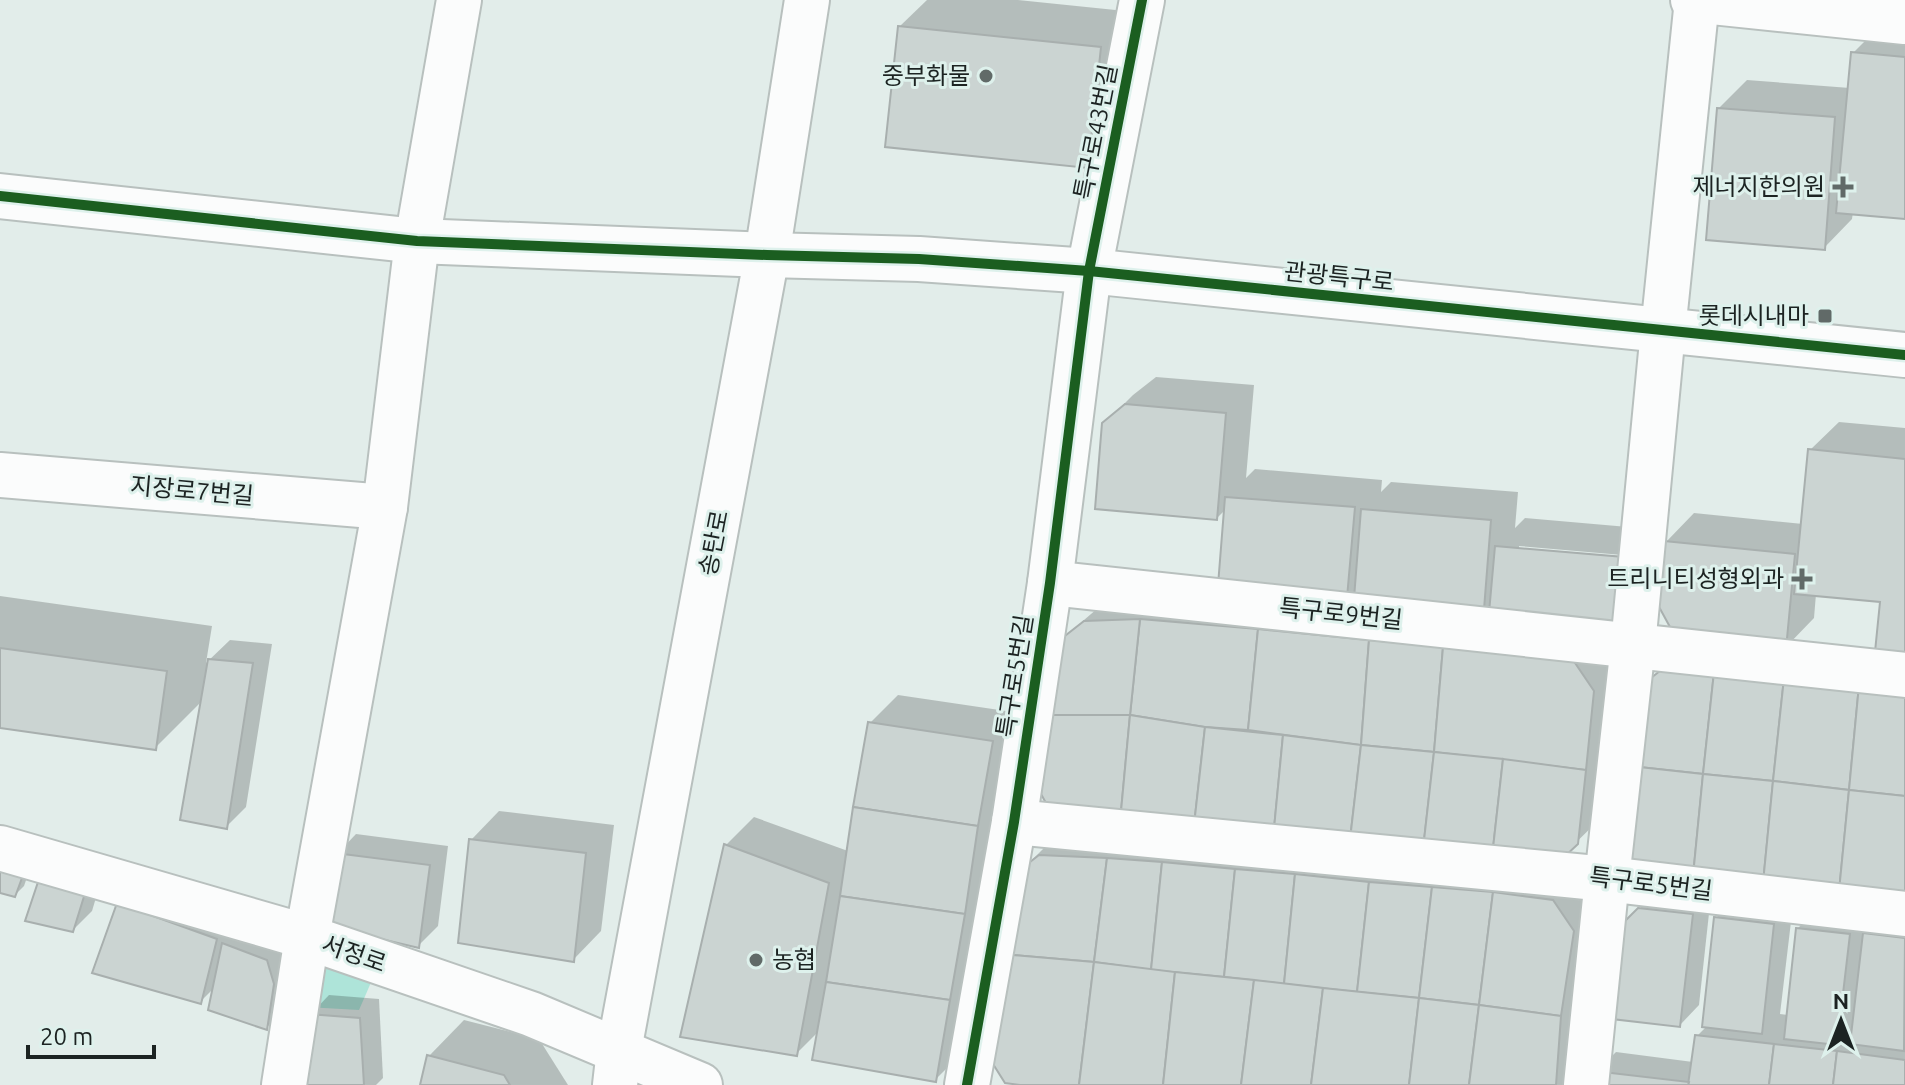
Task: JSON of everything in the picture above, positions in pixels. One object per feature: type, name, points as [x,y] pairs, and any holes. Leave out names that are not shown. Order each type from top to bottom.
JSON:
[{"type":"street","points":[[284,1085],[307,937],[385,507],[417,241],[459,0]]},
{"type":"street","name":"송탄로","points":[[617,1068],[767,255],[807,0]]},
{"type":"street","name":"특구로43번길","points":[[1089,271],[1142,0]]},
{"type":"street","points":[[1586,1085],[1696,0],[1905,22]]},
{"type":"street","name":"관광특구로","points":[[0,196],[417,241],[919,259],[1089,271],[1905,355]]},
{"type":"street","name":"특구로5번길","points":[[967,1085],[1014,822],[1050,583],[1089,271]]},
{"type":"street","name":"지장로7번길","points":[[0,475],[385,507]]},
{"type":"street","name":"특구로9번길","points":[[1050,583],[1905,675]]},
{"type":"street","name":"특구로5번길","points":[[1014,822],[1607,879],[1905,914]]},
{"type":"street","name":"서정로","points":[[0,848],[307,937],[531,1014],[617,1068],[700,1085]]},
{"type":"green space","points":[[316,951],[376,971],[359,1010],[306,1007]]},
{"type":"building","points":[[898,26],[1101,47],[1088,168],[885,147]]},
{"type":"building","points":[[1851,52],[1905,57],[1905,219],[1836,213]]},
{"type":"building","points":[[1717,108],[1835,117],[1825,250],[1706,240]]},
{"type":"building","points":[[1125,404],[1226,413],[1217,520],[1095,509],[1102,423]]},
{"type":"building","points":[[1808,449],[1905,459],[1905,656],[1875,652],[1880,602],[1794,594]]},
{"type":"building","points":[[1225,497],[1355,507],[1346,609],[1217,598]]},
{"type":"building","points":[[1361,509],[1491,520],[1483,622],[1353,611]]},
{"type":"building","points":[[1664,541],[1795,554],[1786,649],[1676,638],[1658,605]]},
{"type":"building","points":[[1495,546],[1624,557],[1617,636],[1488,624]]},
{"type":"building","points":[[1140,619],[1258,629],[1248,730],[1205,727],[1130,715]]},
{"type":"building","points":[[1140,619],[1130,715],[1052,715],[1061,639],[1084,621]]},
{"type":"building","points":[[1258,629],[1369,640],[1361,745],[1248,730]]},
{"type":"building","points":[[1369,640],[1443,647],[1434,752],[1361,745]]},
{"type":"building","points":[[1443,647],[1573,660],[1594,691],[1586,770],[1434,752]]},
{"type":"building","points":[[0,648],[167,671],[156,750],[0,728]]},
{"type":"building","points":[[208,659],[253,663],[227,829],[180,820]]},
{"type":"building","points":[[1665,667],[1714,672],[1703,774],[1630,766],[1642,685]]},
{"type":"building","points":[[1714,672],[1784,678],[1773,781],[1703,774]]},
{"type":"building","points":[[1784,678],[1859,685],[1849,790],[1773,781]]},
{"type":"building","points":[[1859,685],[1905,689],[1905,796],[1849,790]]},
{"type":"building","points":[[1052,715],[1130,715],[1120,822],[1057,823],[1041,794]]},
{"type":"building","points":[[1130,715],[1205,727],[1193,834],[1120,822]]},
{"type":"building","points":[[868,722],[993,741],[978,826],[853,807]]},
{"type":"building","points":[[1205,727],[1283,735],[1273,839],[1193,834]]},
{"type":"building","points":[[1283,735],[1361,745],[1349,848],[1273,839]]},
{"type":"building","points":[[1361,745],[1434,752],[1422,858],[1349,848]]},
{"type":"building","points":[[1434,752],[1503,759],[1491,866],[1422,858]]},
{"type":"building","points":[[1503,759],[1586,770],[1578,844],[1548,872],[1491,866]]},
{"type":"building","points":[[1630,766],[1703,774],[1693,876],[1638,869],[1622,841]]},
{"type":"building","points":[[1703,774],[1773,781],[1763,883],[1693,876]]},
{"type":"building","points":[[1773,781],[1849,790],[1839,891],[1763,883]]},
{"type":"building","points":[[1849,790],[1905,796],[1905,897],[1839,891]]},
{"type":"building","points":[[853,807],[978,826],[965,914],[840,896]]},
{"type":"building","points":[[469,839],[586,853],[574,962],[458,943]]},
{"type":"building","name":"농협","points":[[724,844],[829,883],[797,1056],[680,1037]]},
{"type":"building","points":[[335,853],[430,865],[419,948],[322,925]]},
{"type":"building","points":[[1039,855],[1107,858],[1094,962],[1002,954],[1016,873]]},
{"type":"building","points":[[1107,858],[1162,862],[1151,970],[1094,962]]},
{"type":"building","points":[[0,859],[26,867],[15,897],[0,893]]},
{"type":"building","points":[[1162,862],[1235,869],[1224,977],[1151,970]]},
{"type":"building","points":[[1235,869],[1295,874],[1284,984],[1224,977]]},
{"type":"building","points":[[41,873],[86,890],[73,932],[25,921]]},
{"type":"building","points":[[1295,874],[1369,882],[1357,992],[1284,984]]},
{"type":"building","points":[[1369,882],[1432,887],[1419,998],[1357,992]]},
{"type":"building","points":[[1432,887],[1493,892],[1479,1005],[1419,998]]},
{"type":"building","points":[[1493,892],[1553,900],[1574,931],[1561,1016],[1479,1005]]},
{"type":"building","points":[[840,896],[965,914],[950,1000],[826,982]]},
{"type":"building","points":[[117,903],[217,939],[201,1004],[92,973]]},
{"type":"building","points":[[1638,908],[1693,914],[1680,1027],[1612,1019],[1623,923]]},
{"type":"building","points":[[1714,917],[1774,924],[1762,1034],[1702,1027]]},
{"type":"building","points":[[1796,928],[1850,934],[1837,1045],[1784,1039]]},
{"type":"building","points":[[1863,933],[1905,938],[1904,1051],[1850,1044]]},
{"type":"building","points":[[222,943],[267,960],[274,984],[267,1030],[208,1010]]},
{"type":"building","points":[[1002,954],[1094,962],[1079,1085],[1005,1083],[988,1056]]},
{"type":"building","points":[[1094,962],[1175,972],[1163,1085],[1079,1085]]},
{"type":"building","points":[[1175,972],[1254,980],[1241,1085],[1163,1085]]},
{"type":"building","points":[[1254,980],[1323,988],[1311,1085],[1241,1085]]},
{"type":"building","points":[[826,982],[950,1000],[936,1082],[812,1060]]},
{"type":"building","points":[[1323,988],[1419,998],[1409,1085],[1311,1085]]},
{"type":"building","points":[[1419,998],[1479,1005],[1469,1085],[1409,1085]]},
{"type":"building","points":[[1479,1005],[1561,1016],[1556,1085],[1469,1085]]},
{"type":"building","points":[[308,1014],[360,1018],[364,1085],[298,1085]]},
{"type":"building","points":[[1695,1035],[1774,1044],[1769,1085],[1688,1085]]},
{"type":"building","points":[[1774,1044],[1837,1051],[1833,1085],[1769,1085]]},
{"type":"building","points":[[1837,1051],[1905,1060],[1905,1085],[1833,1085]]},
{"type":"building","points":[[427,1055],[504,1075],[510,1085],[420,1085]]},
{"type":"building","points":[[1594,1071],[1689,1082],[1688,1085],[1593,1085]]},
{"type":"cycle path","points":[[967,1085],[1014,822],[1050,583],[1089,271],[1142,0]]},
{"type":"cycle path","points":[[0,196],[417,241],[919,259],[1089,271],[1905,355]]},
{"type":"place","name":"중부화물","points":[[986,76]]},
{"type":"place","name":"제너지한의원","points":[[1843,187]]},
{"type":"place","name":"롯데시내마","points":[[1825,316]]},
{"type":"place","name":"트리니티성형외과","points":[[1802,579]]},
{"type":"place","name":"농협","points":[[756,960]]}]
